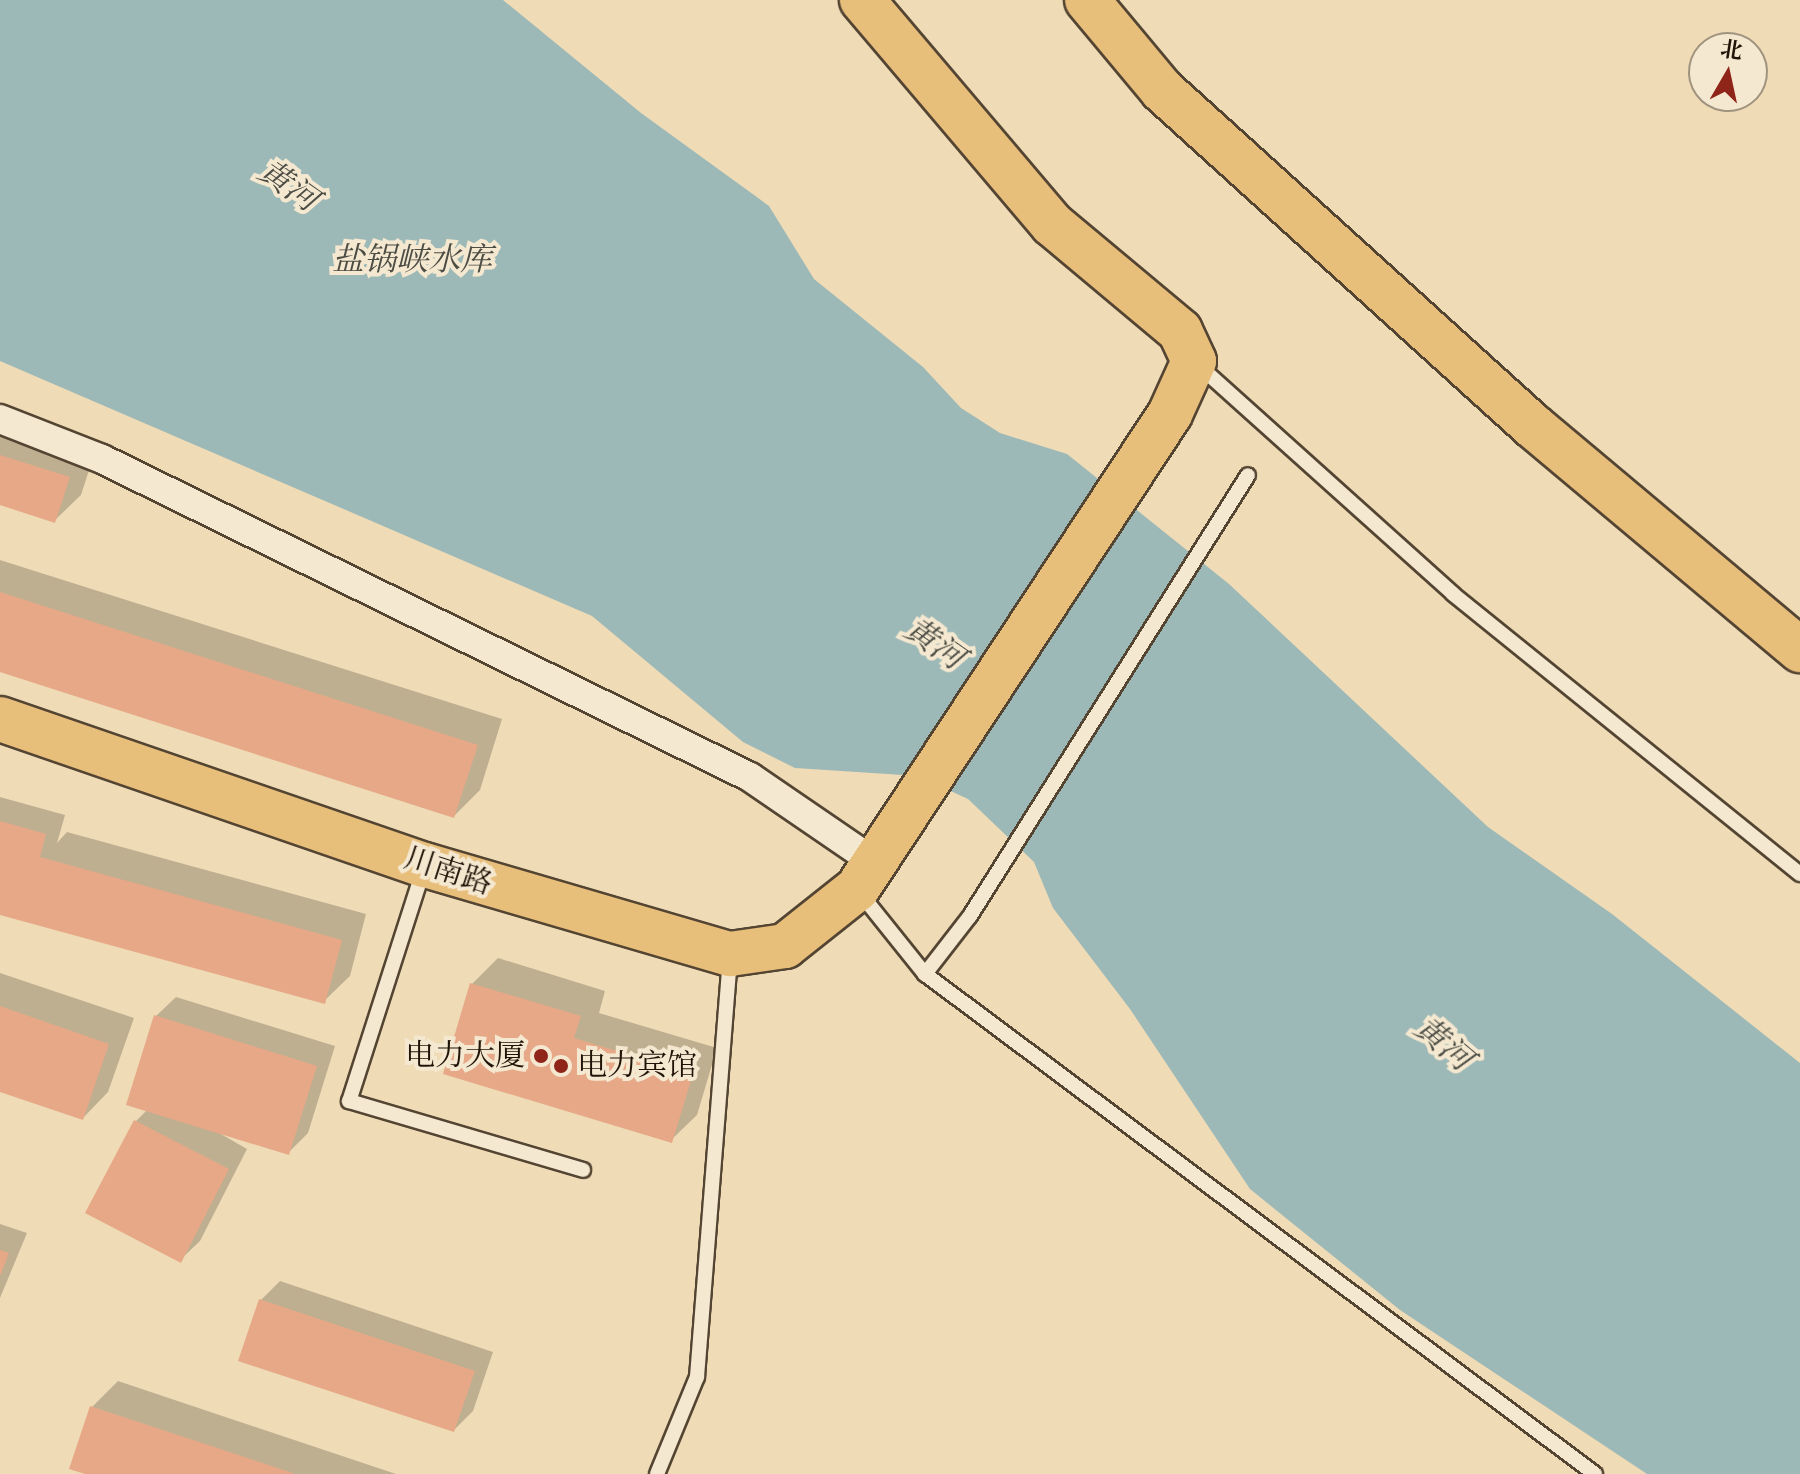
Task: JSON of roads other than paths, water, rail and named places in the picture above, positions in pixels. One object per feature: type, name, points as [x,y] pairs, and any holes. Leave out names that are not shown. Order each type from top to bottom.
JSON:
[{"type":"main road","points":[[862,0],[1052,224],[1180,331],[1194,361]]},
{"type":"main road","points":[[1087,0],[1162,90],[1533,426],[1800,650]]},
{"type":"main road","name":"川南路","points":[[0,719],[425,865],[730,954],[785,946],[867,877],[1170,414],[1194,361]]},
{"type":"street","points":[[0,419],[102,459],[750,777],[867,877]]},
{"type":"lane","points":[[1194,361],[1453,594],[1800,874]]},
{"type":"lane","points":[[925,974],[970,916],[1248,475]]},
{"type":"lane","points":[[425,865],[349,1101],[583,1170]]},
{"type":"lane","points":[[867,877],[925,974],[1595,1474]]},
{"type":"lane","points":[[657,1474],[697,1377],[730,954]]},
{"type":"water","name":"盐锅峡水库","points":[[0,0],[503,0],[641,113],[769,206],[814,279],[923,367],[961,408],[1000,433],[1067,454],[1229,584],[1488,827],[1612,914],[1800,1063],[1800,1474],[1647,1474],[1400,1310],[1250,1189],[1130,1009],[1053,908],[1034,862],[968,799],[918,776],[795,768],[743,742],[592,616],[0,361]]},
{"type":"place","name":"电力大厦","points":[[541,1056]]},
{"type":"place","name":"电力宾馆","points":[[561,1066]]},
{"type":"water label","name":"黄河","points":[[288,186]]},
{"type":"water label","name":"黄河","points":[[934,644]]},
{"type":"water label","name":"黄河","points":[[1443,1044]]}]
